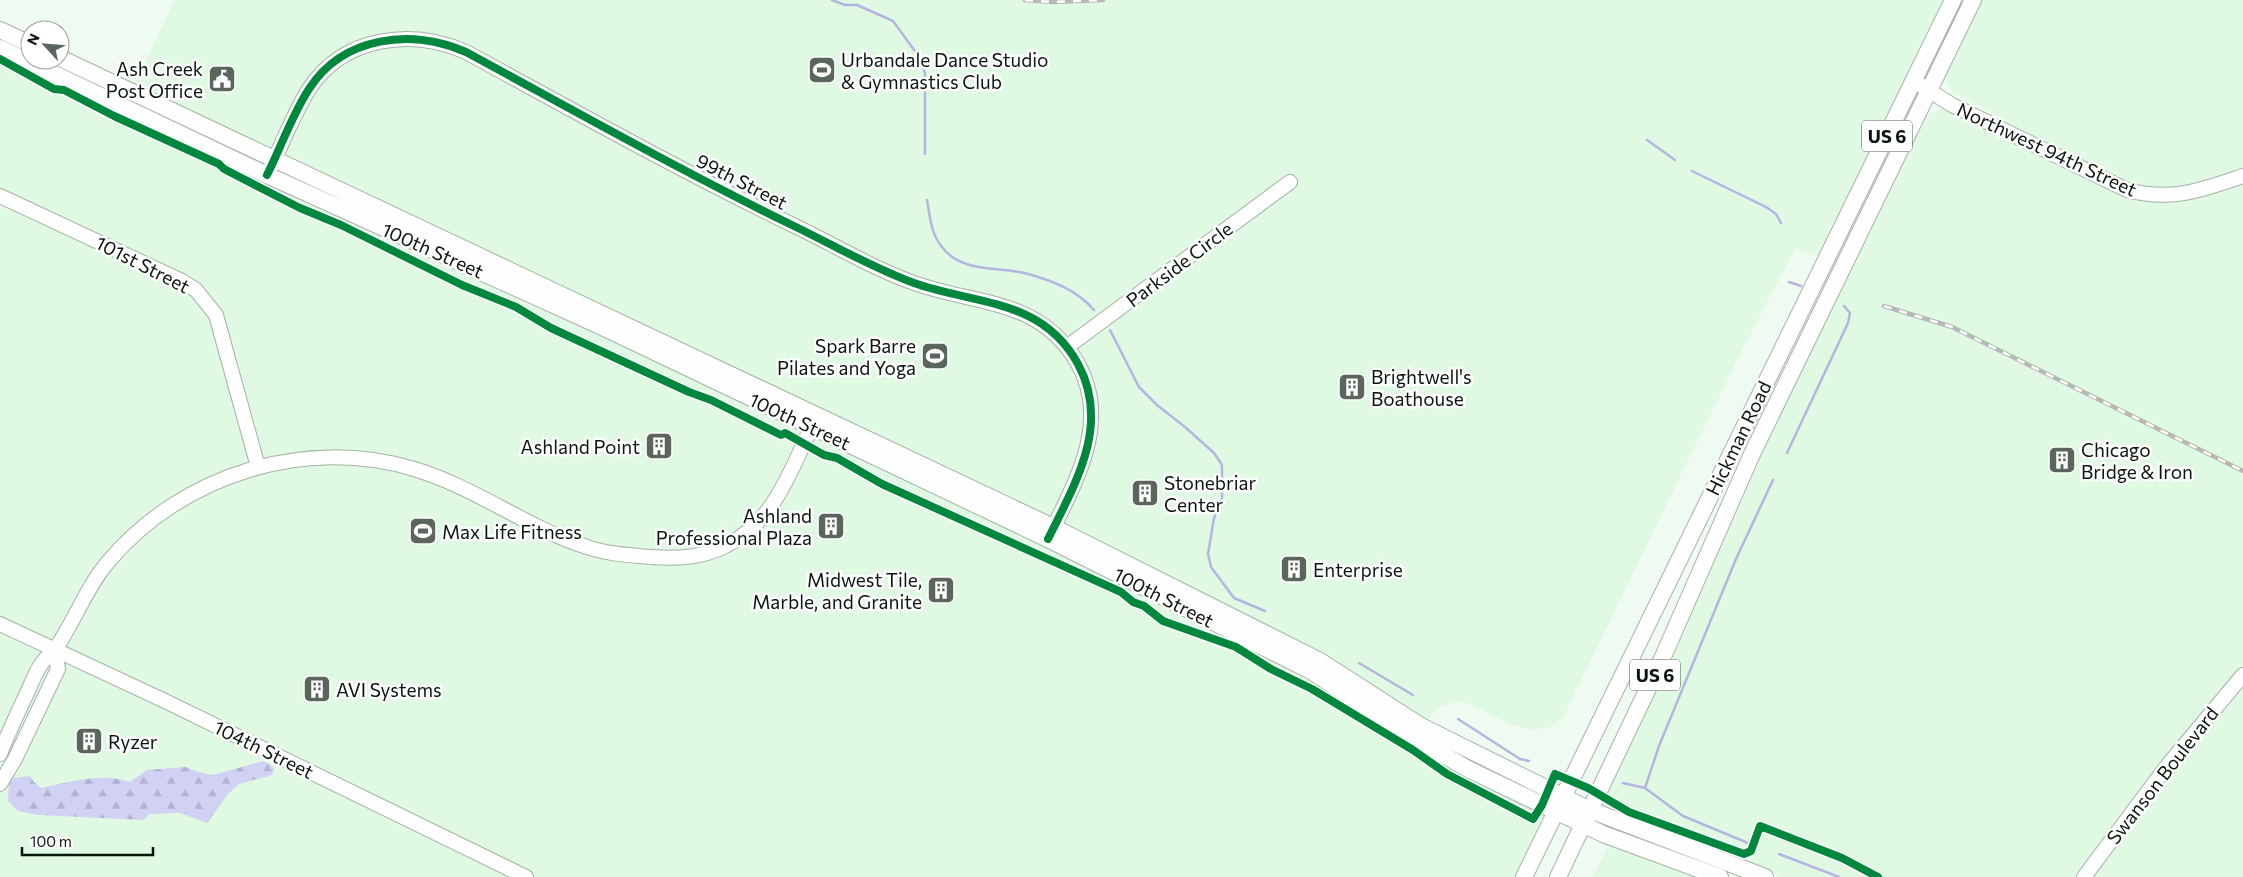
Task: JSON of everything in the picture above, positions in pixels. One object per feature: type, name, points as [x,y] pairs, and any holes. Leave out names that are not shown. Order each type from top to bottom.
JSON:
[{"type":"main road","name":"Hickman Road","points":[[1524,877],[1953,0]]},
{"type":"main road","name":"Hickman Road","points":[[1558,877],[1658,668],[1752,454],[1973,0]]},
{"type":"main road","points":[[0,30],[20,39]]},
{"type":"main road","name":"100th Street","points":[[0,48],[267,175],[815,421]]},
{"type":"main road","name":"100th Street","points":[[70,63],[1051,533],[1311,672],[1412,737],[1468,769],[1560,804],[1587,818]]},
{"type":"main road","points":[[1587,818],[1758,876]]},
{"type":"main road","points":[[1587,818],[1720,877]]},
{"type":"street","name":"99th Street","points":[[267,175],[309,89],[326,69],[340,58],[364,46],[398,38],[433,40],[466,52],[724,192],[888,272],[938,291],[1000,304],[1030,316],[1051,330],[1067,347],[1084,379],[1090,402],[1092,425],[1084,463],[1051,533]]},
{"type":"street","name":"Northwest 94th Street","points":[[1914,81],[1952,105],[2127,190],[2144,194],[2174,196],[2199,191],[2243,176]]},
{"type":"street","name":"Parkside Circle","points":[[1067,347],[1290,182]]},
{"type":"street","name":"101st Street","points":[[0,196],[182,281],[207,302],[216,316],[258,467]]},
{"type":"street","points":[[0,754],[41,663],[55,650],[92,584],[129,540],[184,498],[211,484],[258,467],[299,459],[329,457],[387,462],[442,479],[587,547],[617,553],[678,558],[711,552],[733,542],[753,528],[774,503],[815,421]]},
{"type":"street","name":"104th Street","points":[[0,624],[173,705],[522,876]]},
{"type":"street","points":[[0,784],[15,759],[57,671],[55,650]]},
{"type":"street","name":"Swanson Boulevard","points":[[2084,877],[2167,766],[2243,675]]},
{"type":"shaded area","points":[[175,0],[1025,0],[1052,2],[1103,0],[1953,0],[1826,260],[1796,247],[1739,356],[1563,717],[1550,727],[1531,730],[1510,724],[1473,705],[1458,701],[1440,707],[1421,726],[131,92]]},
{"type":"shaded area","points":[[1978,0],[2243,0],[2243,170],[2197,185],[2155,190],[2127,183],[2025,134],[1986,109],[1953,92],[1944,79]]},
{"type":"shaded area","points":[[0,48],[20,57],[20,70],[47,70],[1048,539],[1556,811],[1524,877],[0,877]]},
{"type":"shaded area","points":[[1942,109],[1950,111],[2116,192],[2135,199],[2162,202],[2188,200],[2243,183],[2243,665],[2186,732],[2075,877],[1780,877],[1742,858],[1617,812],[1608,804],[1607,790],[1706,570],[1730,528],[1755,472],[1764,443],[1862,237],[1891,188],[1925,119],[1933,112]]},
{"type":"shaded area","points":[[2243,685],[2243,877],[2092,877],[2172,771]]},
{"type":"shaded area","points":[[1610,843],[1703,877],[1593,877]]},
{"type":"green space","points":[[263,761],[270,764],[274,769],[272,775],[239,784],[228,794],[207,823],[180,813],[149,814],[144,820],[38,815],[18,811],[8,801],[9,782],[14,778],[30,776],[41,788],[97,778],[119,779],[130,782],[147,770],[186,767],[213,775]]},
{"type":"waterway","points":[[832,0],[845,5],[857,5],[893,21],[920,58],[925,73],[925,154]]},
{"type":"waterway","points":[[1647,140],[1675,160]]},
{"type":"waterway","points":[[1692,171],[1766,207],[1776,214],[1781,223]]},
{"type":"waterway","points":[[927,200],[935,237],[950,256],[982,268],[1028,274],[1046,280],[1064,287],[1080,297],[1094,310]]},
{"type":"waterway","points":[[1789,282],[1801,286]]},
{"type":"waterway","points":[[1787,453],[1848,323],[1850,313],[1844,306]]},
{"type":"waterway","points":[[1110,330],[1139,387],[1157,405],[1214,453],[1222,465],[1222,499],[1214,518],[1208,554],[1211,567],[1234,598],[1265,611]]},
{"type":"waterway","points":[[1645,788],[1659,746],[1736,559],[1773,480]]},
{"type":"waterway","points":[[1359,663],[1413,695]]},
{"type":"waterway","points":[[1458,719],[1520,759],[1529,761]]},
{"type":"waterway","points":[[1623,783],[1645,788],[1683,816],[1748,843]]},
{"type":"waterway","points":[[1779,854],[1839,877]]},
{"type":"railway","points":[[1025,0],[1052,2],[1103,0]]},
{"type":"railway","points":[[1884,306],[1952,327],[2243,471]]},
{"type":"cycle path","points":[[267,175],[292,120],[309,89],[323,71],[340,57],[359,48],[380,42],[402,39],[423,40],[466,52],[670,163],[868,263],[914,283],[1006,307],[1027,315],[1046,327],[1063,342],[1078,364],[1087,387],[1091,409],[1090,432],[1078,476],[1048,539]]},
{"type":"cycle path","points":[[0,59],[54,89],[64,90],[114,116],[219,164],[224,169],[300,208],[341,225],[462,285],[516,307],[551,328],[689,392],[711,400],[781,435],[785,433],[824,455],[837,458],[882,484],[1121,592],[1133,602],[1144,606],[1163,621],[1236,647],[1271,669],[1312,689],[1413,750],[1447,774],[1533,819],[1542,805],[1555,774],[1588,788],[1629,812],[1744,854],[1751,851],[1760,826],[1842,858],[1878,877]]},
{"type":"place","name":"Urbandale Dance Studio & Gymnastics Club","points":[[822,70]]},
{"type":"place","name":"Ash Creek Post Office","points":[[222,79]]},
{"type":"place","name":"Spark Barre Pilates and Yoga","points":[[935,356]]},
{"type":"place","name":"Brightwell's Boathouse","points":[[1352,387]]},
{"type":"place","name":"Ashland Point","points":[[659,446]]},
{"type":"place","name":"Chicago Bridge & Iron","points":[[2062,460]]},
{"type":"place","name":"Stonebriar Center","points":[[1145,493]]},
{"type":"place","name":"Ashland Professional Plaza","points":[[831,526]]},
{"type":"place","name":"Max Life Fitness","points":[[423,531]]},
{"type":"place","name":"Enterprise","points":[[1294,569]]},
{"type":"place","name":"Midwest Tile, Marble, and Granite","points":[[941,590]]},
{"type":"place","name":"AVI Systems","points":[[317,689]]},
{"type":"place","name":"Ryzer","points":[[89,741]]}]
